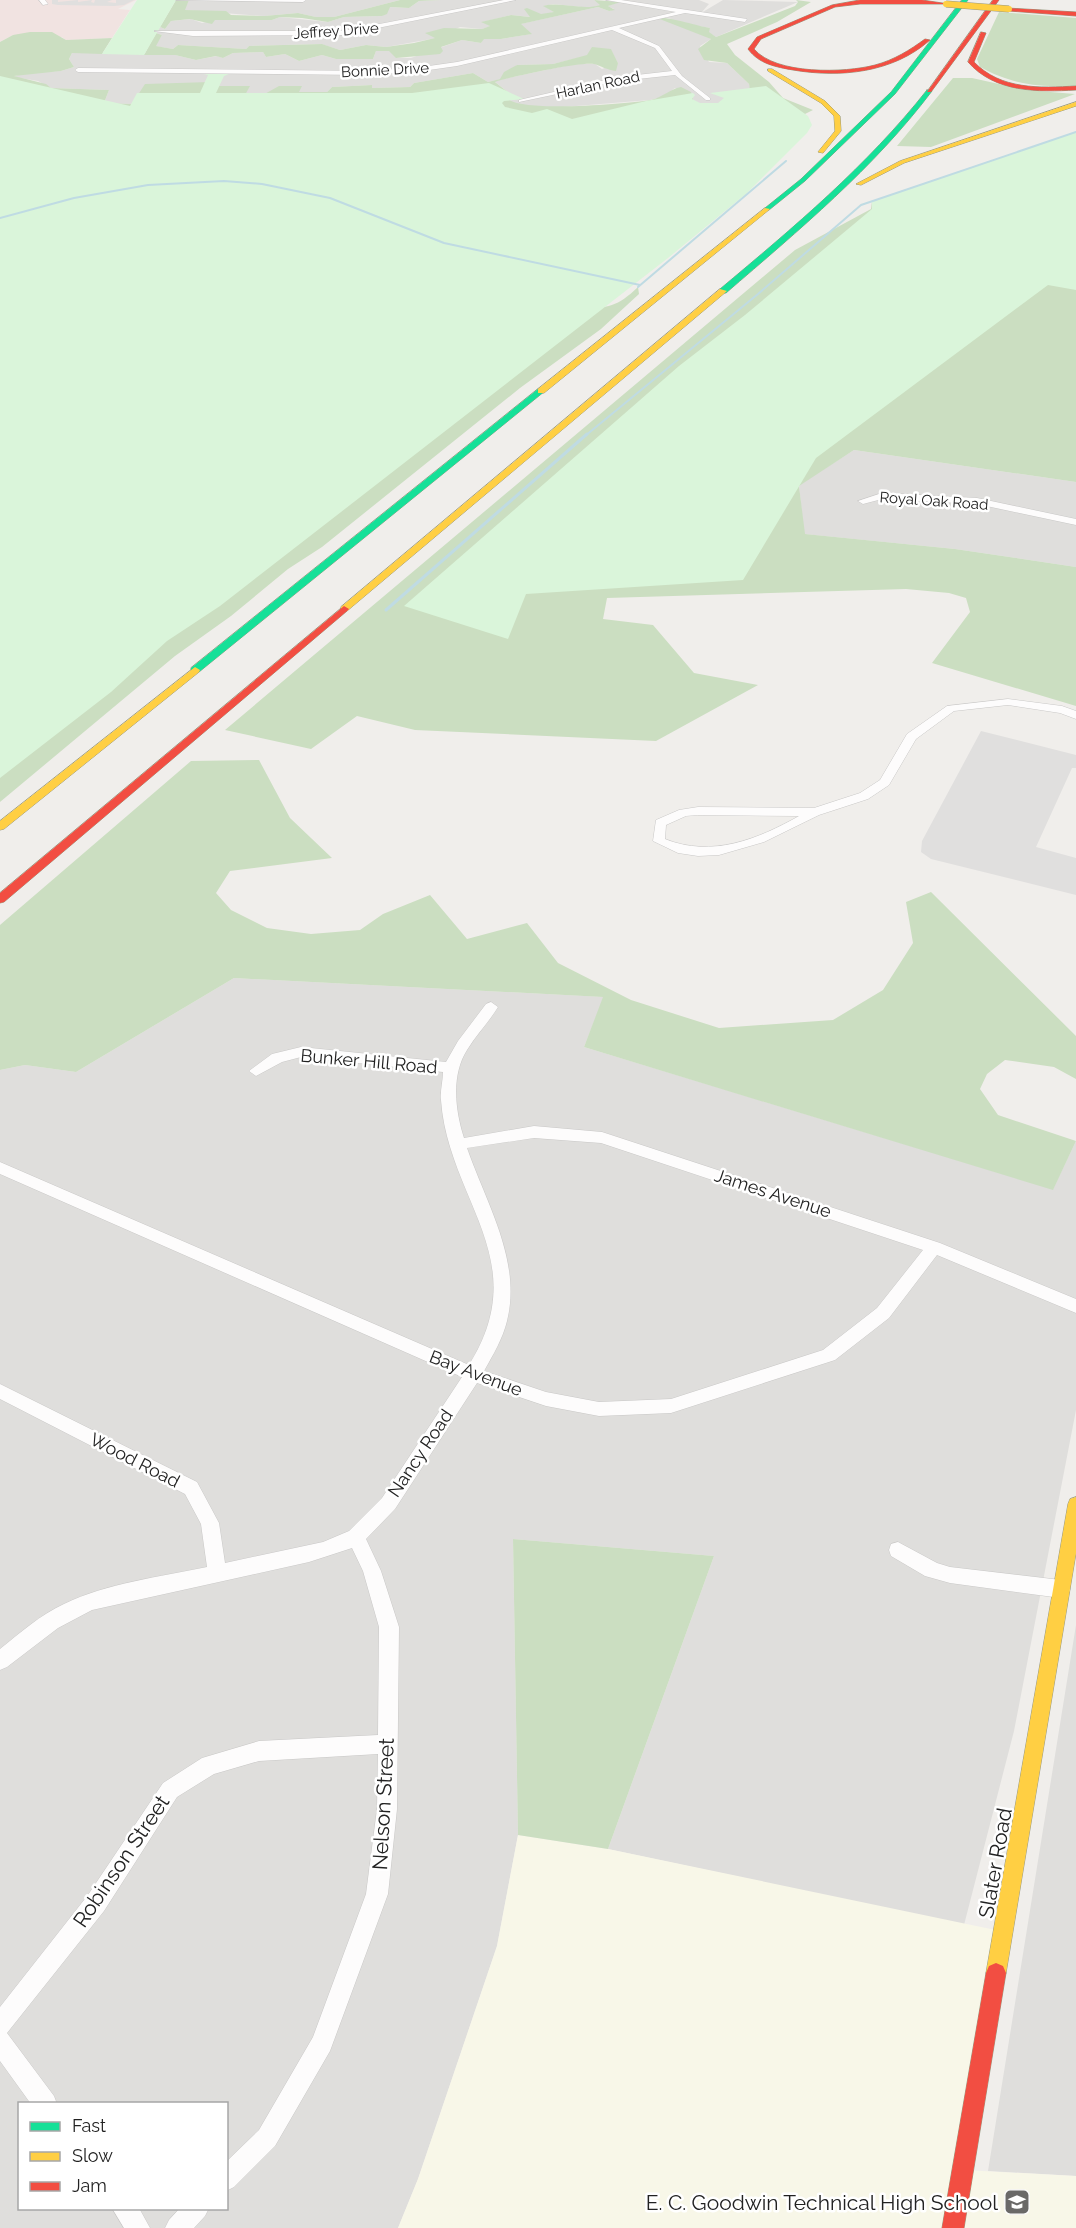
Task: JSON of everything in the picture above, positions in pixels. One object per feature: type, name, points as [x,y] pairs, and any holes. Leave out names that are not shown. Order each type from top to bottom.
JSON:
[{"type":"main road","points":[[888,0],[1076,14]]},
{"type":"main road","points":[[0,827],[792,189],[884,103],[965,0]]},
{"type":"main road","points":[[997,0],[972,59],[974,69],[993,79],[1015,85],[1076,88]]},
{"type":"main road","points":[[0,899],[822,207],[910,117],[997,0]]},
{"type":"main road","points":[[792,189],[836,136],[839,120],[823,102],[750,58],[742,46],[753,36],[830,4],[922,2]]},
{"type":"main road","points":[[830,4],[759,38],[752,45],[752,51],[765,61],[792,69],[822,72],[855,70],[904,56],[945,26]]},
{"type":"main road","points":[[822,207],[886,168],[1076,104]]},
{"type":"main road","name":"Slater Road","points":[[953,2228],[1028,1800],[1076,1504]]},
{"type":"street","points":[[178,0],[303,0]]},
{"type":"street","name":"Jeffrey Drive","points":[[157,31],[193,34],[343,33],[513,0]]},
{"type":"street","points":[[609,0],[745,20]]},
{"type":"street","name":"Bonnie Drive","points":[[78,70],[367,73],[415,70],[459,63],[686,11]]},
{"type":"street","points":[[613,28],[657,47],[676,73],[708,99]]},
{"type":"street","name":"Harlan Road","points":[[521,101],[619,79],[676,73]]},
{"type":"street","name":"Royal Oak Road","points":[[863,501],[882,496],[977,501],[1076,522]]},
{"type":"street","points":[[815,812],[683,813],[660,823],[659,841],[670,847],[730,849],[774,834],[815,812],[864,796],[885,782],[911,737],[951,708],[1008,702],[1062,710],[1076,715]]},
{"type":"street","name":"Nancy Road","points":[[0,1661],[41,1628],[84,1604],[217,1572],[317,1552],[356,1537],[380,1513],[472,1374],[499,1320],[503,1286],[501,1261],[449,1107],[451,1068],[458,1053],[491,1007]]},
{"type":"street","name":"Bunker Hill Road","points":[[256,1071],[277,1058],[301,1052],[451,1068]]},
{"type":"street","name":"James Avenue","points":[[460,1144],[534,1132],[602,1138],[934,1247],[1076,1306]]},
{"type":"street","name":"Bay Avenue","points":[[0,1168],[472,1374],[546,1399],[599,1409],[671,1406],[829,1355],[883,1313],[934,1247]]},
{"type":"street","name":"Wood Road","points":[[0,1391],[191,1488],[210,1523],[217,1572]]},
{"type":"street","name":"Nelson Street","points":[[228,2176],[267,2138],[322,2043],[377,1894],[387,1809],[389,1627],[372,1571],[356,1537]]},
{"type":"street","points":[[898,1550],[923,1566],[950,1575],[1061,1589]]},
{"type":"street","name":"Robinson Street","points":[[0,2025],[96,1903],[170,1790],[209,1765],[259,1751],[387,1744]]},
{"type":"street","points":[[0,2042],[45,2102]]},
{"type":"street","points":[[125,2210],[138,2228]]},
{"type":"street","points":[[177,2228],[195,2210]]},
{"type":"shaded area","points":[[0,0],[136,0],[118,9],[130,10],[112,38],[66,40],[62,37],[13,35],[0,42]]},
{"type":"shaded area","points":[[52,0],[58,0],[58,2],[78,0],[78,2],[92,0],[91,2],[94,3],[95,0],[112,0],[107,2],[116,3],[116,0],[134,0],[124,5],[114,6],[58,5],[52,4]]},
{"type":"shaded area","points":[[189,0],[400,0],[334,17],[316,17],[298,13],[264,16],[184,10]]},
{"type":"shaded area","points":[[594,0],[601,5],[591,8],[553,4],[544,6],[555,12],[541,15],[531,11],[531,17],[511,15],[483,22],[491,26],[482,29],[460,27],[437,38],[386,47],[366,45],[340,50],[321,44],[249,46],[246,49],[178,45],[173,49],[155,46],[162,35],[156,33],[160,27],[165,29],[171,21],[191,19],[202,23],[215,20],[272,20],[280,17],[328,22],[344,17],[382,16],[389,7],[409,8],[419,1]]},
{"type":"shaded area","points":[[609,0],[699,0],[709,4],[701,13],[723,0],[798,2],[716,37],[708,32],[710,28],[680,23],[664,16],[659,18],[701,33],[711,39],[700,46],[709,62],[727,63],[749,84],[751,90],[724,104],[694,103],[675,88],[663,97],[650,100],[551,108],[517,105],[508,100],[514,97],[494,81],[574,64],[595,64],[602,69],[618,63],[611,50],[553,64],[517,65],[501,79],[488,82],[473,73],[414,83],[410,87],[372,88],[372,85],[332,87],[327,92],[298,92],[301,86],[261,96],[244,95],[249,86],[213,86],[132,104],[104,103],[109,90],[51,88],[38,81],[14,77],[22,73],[61,71],[74,67],[69,59],[72,53],[87,52],[175,55],[196,60],[217,56],[223,58],[233,53],[263,52],[266,57],[285,54],[299,61],[322,55],[336,59],[373,59],[376,51],[390,51],[397,58],[411,58],[462,40],[481,43],[483,39],[501,39],[531,34],[520,24],[598,7],[609,11],[614,9],[607,6],[620,2]]},
{"type":"shaded area","points":[[854,450],[1076,482],[1076,567],[955,549],[804,534],[799,485]]},
{"type":"shaded area","points":[[981,731],[1076,755],[1076,768],[1072,768],[1036,847],[1076,858],[1076,895],[931,859],[921,852],[922,841]]},
{"type":"shaded area","points":[[234,978],[604,997],[584,1047],[1053,1189],[1076,1141],[1076,1410],[1014,1731],[964,1925],[608,1849],[714,1556],[513,1539],[518,1835],[497,1946],[418,2179],[398,2228],[0,2228],[0,1070],[25,1065],[76,1072]]},
{"type":"shaded area","points":[[1076,1625],[1076,2176],[988,2171]]},
{"type":"shaded area","points":[[518,1835],[608,1849],[1005,1932],[964,2170],[1076,2176],[1076,2228],[398,2228],[418,2179],[497,1946]]},
{"type":"green space","points":[[137,0],[176,0],[144,55],[102,54]]},
{"type":"green space","points":[[176,0],[189,0],[185,10],[226,11],[231,15],[264,16],[298,13],[316,17],[334,17],[400,0],[441,0],[419,1],[409,8],[390,7],[387,14],[382,16],[344,17],[328,22],[280,17],[272,20],[215,20],[212,24],[190,19],[171,21],[165,29],[160,27]]},
{"type":"green space","points":[[594,0],[621,2],[608,6],[615,10],[609,11],[598,7],[521,24],[532,34],[484,39],[481,43],[462,40],[441,47],[443,51],[440,54],[396,58],[389,51],[376,51],[373,59],[336,59],[322,55],[299,61],[285,54],[266,57],[263,52],[233,53],[223,58],[216,56],[196,60],[175,55],[144,55],[156,33],[162,35],[156,46],[173,49],[178,45],[246,49],[249,46],[322,44],[340,50],[366,45],[386,47],[435,38],[425,33],[444,28],[482,29],[490,26],[481,22],[511,15],[530,17],[524,9],[527,8],[541,14],[554,12],[543,6],[593,7],[600,5]]},
{"type":"green space","points":[[796,0],[811,2],[777,22],[727,44],[735,55],[769,82],[783,98],[813,110],[789,122],[0,204],[0,42],[13,35],[52,32],[66,40],[112,38],[102,54],[72,53],[69,59],[74,67],[61,71],[14,76],[46,84],[51,88],[109,90],[104,103],[132,104],[145,84],[210,82],[214,86],[250,86],[245,95],[261,96],[279,86],[302,86],[299,92],[327,92],[332,87],[372,85],[372,88],[410,87],[414,83],[473,73],[488,82],[500,79],[504,72],[517,65],[553,64],[587,55],[592,47],[611,49],[618,63],[616,71],[594,64],[575,65],[495,82],[514,97],[509,100],[536,106],[638,102],[655,99],[681,87],[691,92],[694,103],[724,104],[750,90],[749,84],[727,63],[704,60],[698,49],[711,39],[657,18],[710,28],[709,32],[716,37],[795,6],[798,2]]},
{"type":"green space","points":[[999,12],[1076,18],[1076,86],[1026,84],[1004,78],[980,67],[977,59]]},
{"type":"green space","points":[[204,74],[229,74],[224,76],[216,93],[412,93],[489,83],[524,99],[504,101],[502,103],[505,107],[532,113],[547,109],[572,119],[646,101],[693,93],[695,95],[692,99],[700,103],[718,103],[724,98],[710,93],[766,86],[808,116],[812,125],[807,133],[747,193],[668,258],[220,606],[167,641],[111,692],[0,778],[0,76],[130,106],[137,93],[200,93],[208,75]]},
{"type":"green space","points":[[953,78],[972,78],[1026,90],[1075,94],[931,147],[897,146]]},
{"type":"green space","points":[[1076,132],[1076,482],[854,450],[799,486],[805,534],[955,549],[1076,567],[1076,706],[932,663],[970,612],[966,598],[949,593],[906,589],[607,598],[603,619],[653,625],[694,673],[758,685],[656,741],[415,730],[357,716],[311,749],[225,730],[795,250],[871,209],[872,201]]},
{"type":"green space","points":[[1076,132],[1076,290],[1048,285],[816,458],[743,580],[526,594],[508,639],[404,606],[679,366],[745,315],[872,209],[872,201]]},
{"type":"green space","points":[[638,287],[639,294],[601,329],[520,388],[322,547],[288,569],[231,616],[175,656],[0,802],[0,632],[579,308],[612,305],[624,299]]},
{"type":"green space","points":[[259,760],[290,818],[332,858],[230,871],[216,893],[231,910],[267,928],[311,934],[360,930],[383,914],[430,895],[467,939],[527,923],[558,963],[631,1000],[719,1028],[833,1020],[883,990],[913,943],[906,902],[931,892],[1076,1036],[1076,1079],[1054,1067],[1005,1060],[987,1074],[980,1089],[998,1115],[1076,1141],[1053,1190],[584,1047],[603,997],[234,978],[76,1072],[25,1065],[0,1070],[0,925],[191,761]]},
{"type":"green space","points":[[513,1539],[714,1556],[608,1849],[518,1835]]},
{"type":"waterway","points":[[585,436],[758,294],[861,205],[1076,132]]},
{"type":"waterway","points":[[638,287],[786,161]]},
{"type":"waterway","points":[[0,218],[74,198],[148,185],[224,181],[262,184],[330,198],[444,243],[640,285]]},
{"type":"waterway","points":[[386,610],[587,434]]},
{"type":"traffic: fast","points":[[767,209],[803,180],[893,93],[965,0]]},
{"type":"traffic: fast","points":[[723,291],[858,172],[907,119],[929,91]]},
{"type":"traffic: fast","points":[[195,670],[541,391]]},
{"type":"traffic: slow","points":[[946,4],[1009,9]]},
{"type":"traffic: slow","points":[[770,70],[823,102],[837,116],[838,131],[821,152]]},
{"type":"traffic: slow","points":[[859,184],[902,162],[1076,104]]},
{"type":"traffic: slow","points":[[541,391],[767,209]]},
{"type":"traffic: slow","points":[[344,609],[723,291]]},
{"type":"traffic: slow","points":[[0,827],[195,670]]},
{"type":"traffic: slow","points":[[996,1973],[1076,1504]]},
{"type":"traffic: jam","points":[[888,0],[946,4]]},
{"type":"traffic: jam","points":[[929,91],[996,0]]},
{"type":"traffic: jam","points":[[922,2],[860,2],[834,6],[759,38],[751,49],[763,60],[777,65],[824,72],[843,72],[861,70],[895,60],[927,40]]},
{"type":"traffic: jam","points":[[1009,9],[1076,14]]},
{"type":"traffic: jam","points":[[983,33],[971,62],[980,72],[992,79],[1019,87],[1076,88]]},
{"type":"traffic: jam","points":[[0,899],[344,609]]},
{"type":"traffic: jam","points":[[953,2228],[996,1973]]},
{"type":"place","name":"E. C. Goodwin Technical High School","points":[[1017,2202]]}]
